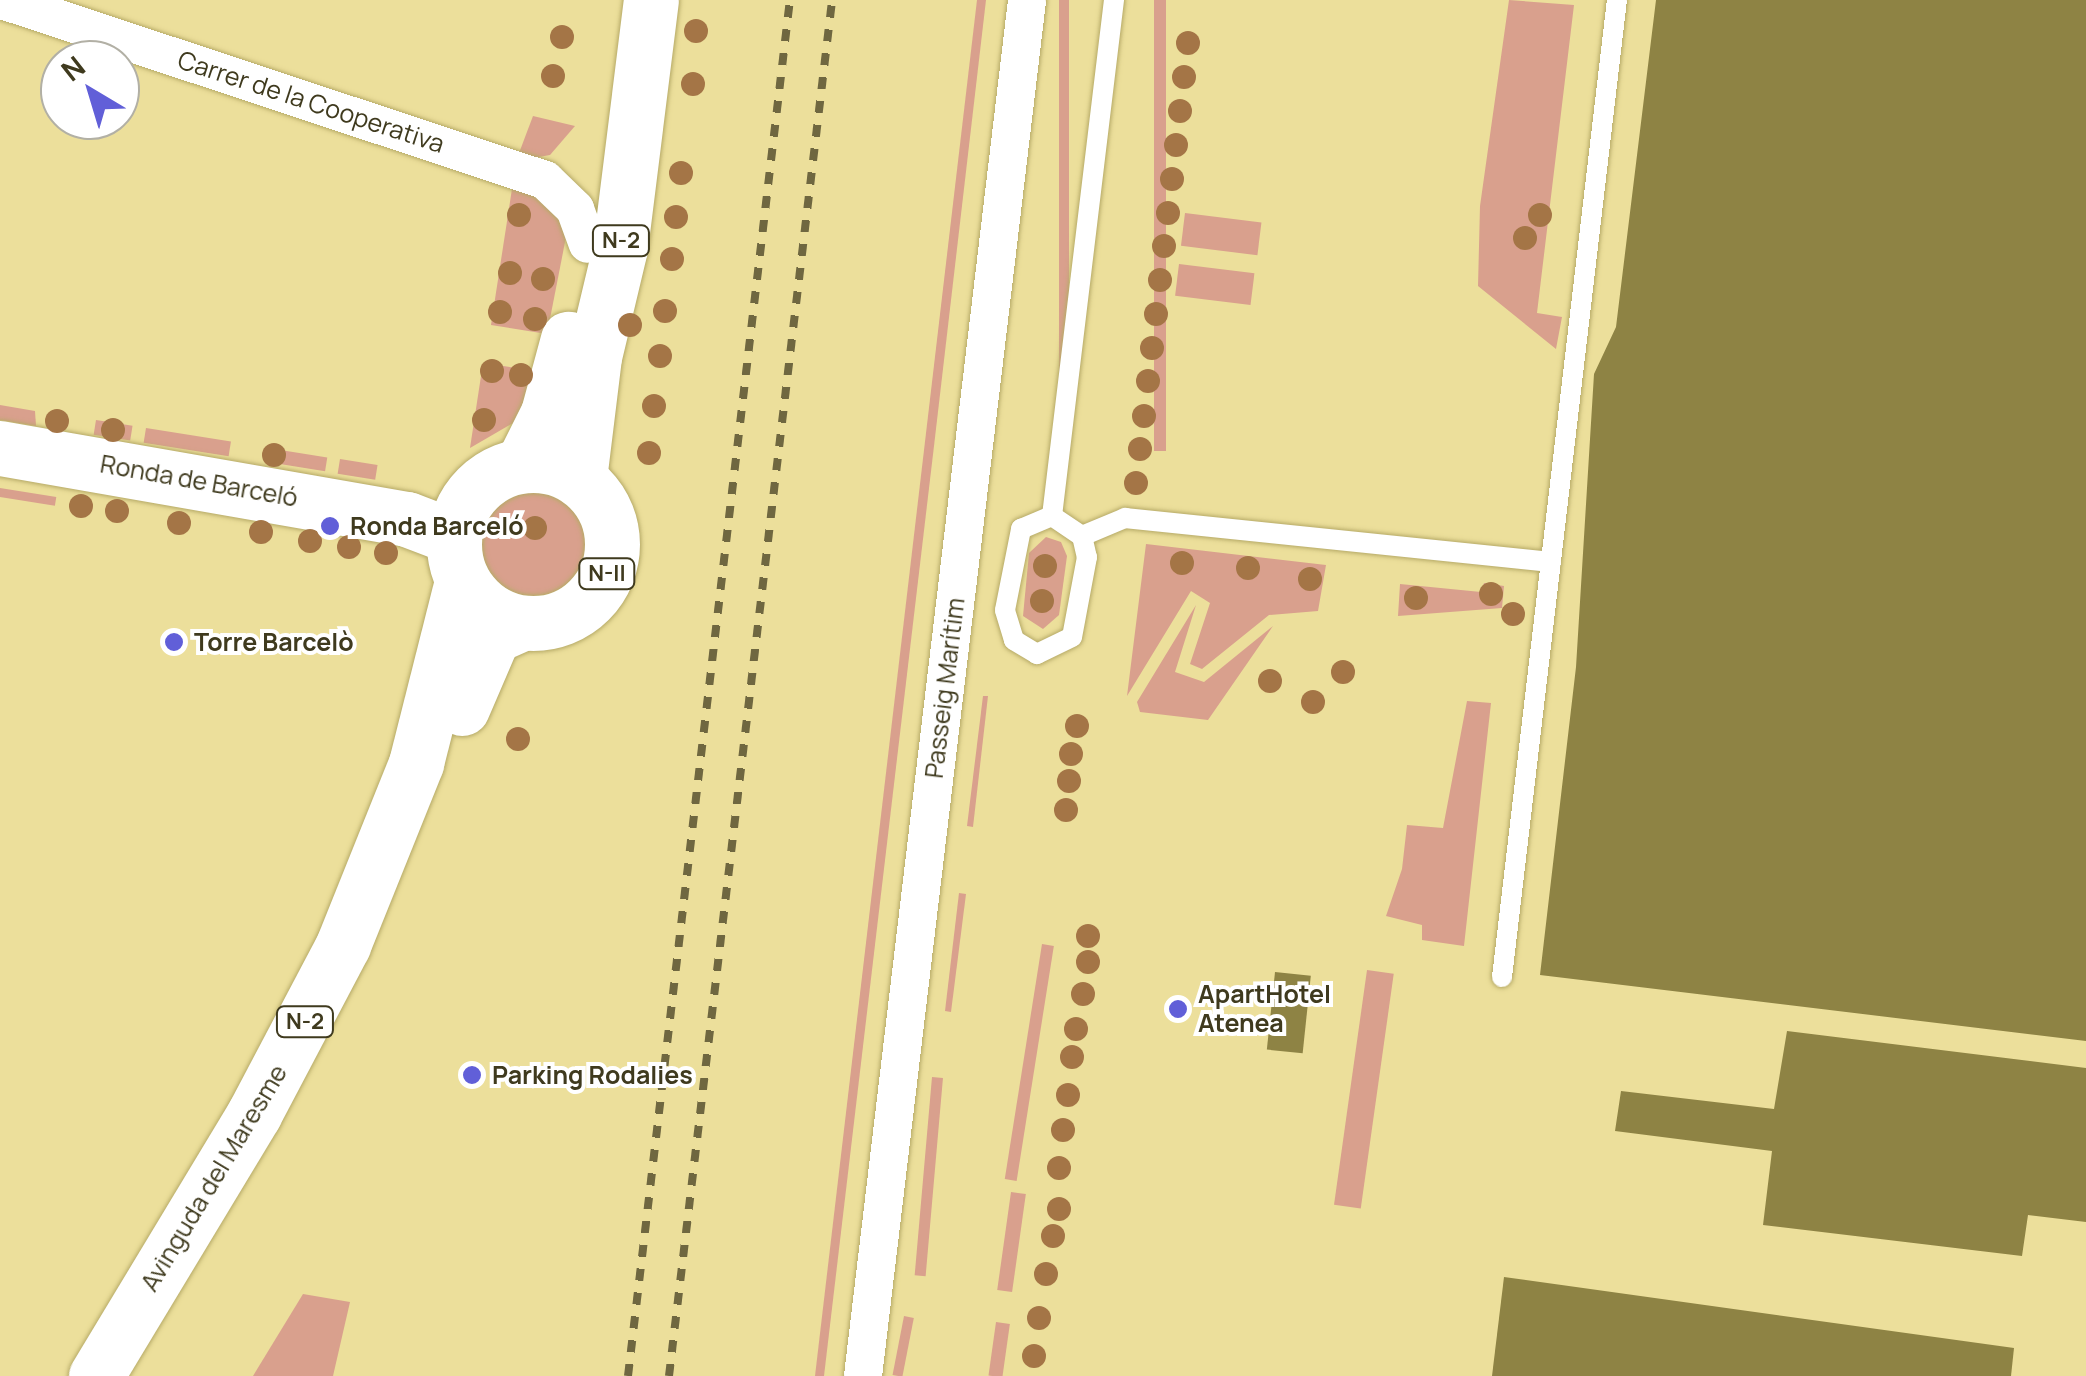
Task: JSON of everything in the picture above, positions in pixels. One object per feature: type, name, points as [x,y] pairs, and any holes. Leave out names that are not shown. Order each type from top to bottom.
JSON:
[{"type":"main road","name":"N-2","points":[[522,466],[548,414],[588,244],[621,0]]},
{"type":"main road","name":"N-2","points":[[579,479],[594,358],[620,248],[652,0]]},
{"type":"main road","name":"Ronda de Barceló","points":[[0,448],[407,520],[458,559]]},
{"type":"main road","points":[[522,623],[487,609],[458,559],[468,498],[484,482],[522,466],[542,465],[579,479]]},
{"type":"main road","name":"N-II","points":[[522,623],[564,618],[597,592],[607,573],[612,532],[600,502],[579,479]]},
{"type":"main road","name":"Avinguda del Maresme","points":[[96,1376],[254,1114],[343,946],[416,763],[458,559]]},
{"type":"main road","name":"Avinguda del Maresme","points":[[132,1376],[233,1209],[370,956],[422,835],[479,657],[492,636],[522,623]]},
{"type":"street","name":"Carrer de la Cooperativa","points":[[2,0],[545,180],[575,208],[588,244]]},
{"type":"street","name":"Passeig Marítim","points":[[863,1376],[1027,0]]},
{"type":"lane","points":[[1052,516],[1114,0]]},
{"type":"lane","points":[[1502,976],[1617,0]]},
{"type":"lane","points":[[1052,516],[1082,536],[1086,557],[1072,637],[1057,649],[1025,649],[1008,631],[1004,610],[1013,544],[1020,529],[1052,516]]},
{"type":"lane","points":[[1082,536],[1125,518],[1551,562]]},
{"type":"shaded area","points":[[977,0],[986,0],[934,446],[824,1376],[815,1376]]},
{"type":"shaded area","points":[[1059,0],[1069,0],[1069,433],[1059,433]]},
{"type":"shaded area","points":[[1154,0],[1166,0],[1166,451],[1154,451]]},
{"type":"shaded area","points":[[1509,0],[1574,5],[1537,313],[1562,317],[1556,349],[1478,286],[1480,206]]},
{"type":"shaded area","points":[[1656,0],[2086,0],[2086,1041],[1540,975],[1576,667],[1594,374],[1616,327]]},
{"type":"shaded area","points":[[533,116],[575,126],[550,155],[516,161]]},
{"type":"shaded area","points":[[514,176],[556,205],[566,237],[547,334],[491,325]]},
{"type":"shaded area","points":[[1185,213],[1261,222],[1257,255],[1181,246]]},
{"type":"shaded area","points":[[1179,264],[1254,273],[1251,305],[1175,296]]},
{"type":"shaded area","points":[[483,363],[538,371],[520,419],[470,448]]},
{"type":"shaded area","points":[[0,405],[35,411],[36,426],[0,420]]},
{"type":"shaded area","points":[[96,420],[133,426],[130,441],[94,435]]},
{"type":"shaded area","points":[[146,428],[231,441],[229,456],[144,443]]},
{"type":"shaded area","points":[[268,448],[327,457],[325,471],[266,462]]},
{"type":"shaded area","points":[[340,459],[378,465],[375,480],[338,474]]},
{"type":"shaded area","points":[[0,488],[56,497],[55,506],[0,497]]},
{"type":"shaded area","points":[[533,488],[554,492],[571,504],[583,521],[587,542],[583,563],[571,580],[554,592],[533,596],[512,592],[495,580],[483,563],[479,542],[483,521],[495,504],[512,492]]},
{"type":"shaded area","points":[[1046,537],[1061,542],[1067,556],[1059,615],[1043,629],[1023,616],[1029,553]]},
{"type":"shaded area","points":[[1146,544],[1326,565],[1318,611],[1269,615],[1202,669],[1190,664],[1210,603],[1191,591],[1127,696]]},
{"type":"shaded area","points":[[1484,583],[1504,586],[1502,608],[1398,616],[1400,584],[1481,592]]},
{"type":"shaded area","points":[[1196,605],[1175,672],[1204,682],[1273,626],[1208,720],[1140,712],[1137,702]]},
{"type":"shaded area","points":[[983,696],[988,696],[973,827],[967,826]]},
{"type":"shaded area","points":[[1467,701],[1491,703],[1464,946],[1422,940],[1422,925],[1386,916],[1402,869],[1407,825],[1443,828]]},
{"type":"shaded area","points":[[959,893],[966,894],[951,1012],[945,1011]]},
{"type":"shaded area","points":[[1042,944],[1054,946],[1017,1181],[1005,1179]]},
{"type":"shaded area","points":[[1367,970],[1394,974],[1361,1208],[1334,1205]]},
{"type":"shaded area","points":[[1275,972],[1311,976],[1303,1053],[1267,1050]]},
{"type":"shaded area","points":[[1787,1031],[2086,1068],[2086,1222],[2028,1215],[2022,1256],[1763,1225],[1772,1151],[1615,1131],[1621,1091],[1774,1109]]},
{"type":"shaded area","points":[[932,1077],[943,1078],[926,1276],[915,1275]]},
{"type":"shaded area","points":[[1011,1192],[1026,1194],[1012,1292],[997,1290]]},
{"type":"shaded area","points":[[1504,1277],[2014,1348],[2011,1376],[1492,1376]]},
{"type":"shaded area","points":[[303,1294],[350,1302],[333,1376],[253,1376]]},
{"type":"shaded area","points":[[904,1316],[914,1318],[903,1376],[893,1375]]},
{"type":"shaded area","points":[[996,1322],[1010,1324],[1003,1376],[988,1375]]},
{"type":"railway","points":[[628,1376],[790,0]]},
{"type":"railway","points":[[669,1376],[832,0]]},
{"type":"place","name":"Ronda Barceló","points":[[330,526]]},
{"type":"place","name":"Torre Barcelò","points":[[174,642]]},
{"type":"place","name":"ApartHotel Atenea","points":[[1178,1009]]},
{"type":"place","name":"Parking Rodalies","points":[[472,1075]]}]
